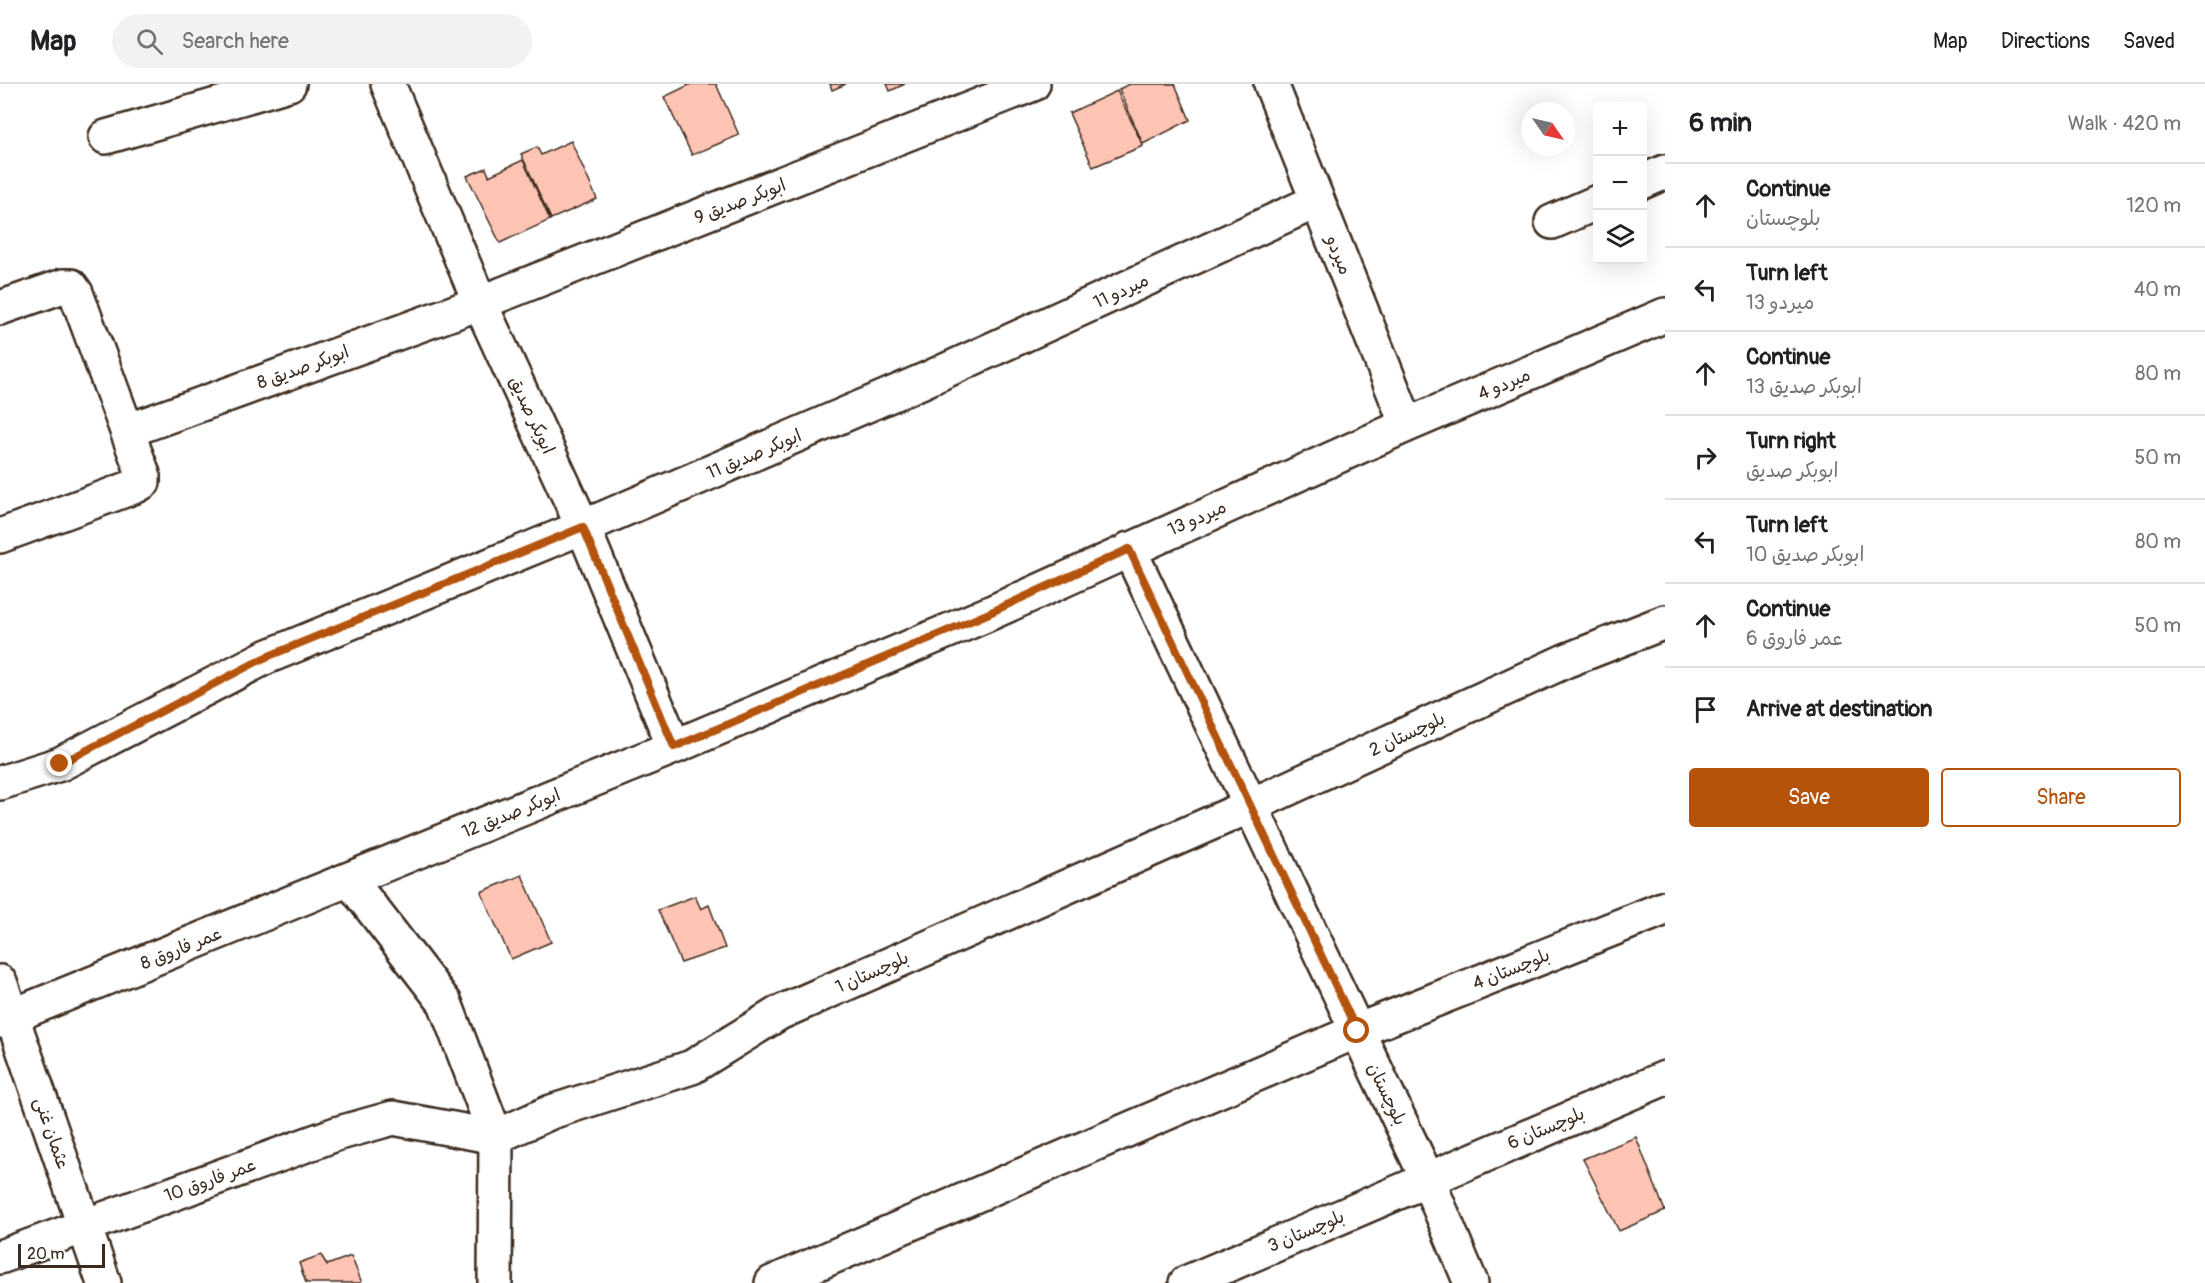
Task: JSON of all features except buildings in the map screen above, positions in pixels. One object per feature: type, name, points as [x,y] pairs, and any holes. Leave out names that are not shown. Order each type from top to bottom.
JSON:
[{"type":"street","points":[[106,137],[289,84]]},
{"type":"street","name":"ابوبکر صدیق","points":[[388,84],[480,303],[583,527],[674,747]]},
{"type":"street","name":"ابوبکر صدیق 9","points":[[480,303],[1033,84]]},
{"type":"street","name":"میردو","points":[[1270,84],[1407,425]]},
{"type":"street","points":[[1647,180],[1665,172]]},
{"type":"street","name":"میردو 11","points":[[925,380],[1317,201]]},
{"type":"street","points":[[1552,222],[1593,204]]},
{"type":"street","points":[[0,308],[63,286],[71,286],[76,292],[143,474],[143,482],[0,536]]},
{"type":"street","name":"ابوبکر صدیق 8","points":[[127,431],[480,303]]},
{"type":"street","name":"میردو 4","points":[[1407,425],[1665,315]]},
{"type":"street","name":"ابوبکر صدیق 11","points":[[0,783],[60,764],[264,658],[583,527],[925,380]]},
{"type":"street","name":"میردو 13","points":[[987,614],[1407,425]]},
{"type":"street","name":"بلوچستان","points":[[1129,549],[1427,1178],[1471,1283]]},
{"type":"street","name":"ابوبکر صدیق 12","points":[[349,879],[674,747],[987,614]]},
{"type":"street","name":"بلوچستان 2","points":[[1250,806],[1565,661],[1665,622]]},
{"type":"street","name":"بلوچستان 1","points":[[496,1137],[551,1112],[692,1066],[779,1013],[1250,806]]},
{"type":"street","points":[[349,879],[445,1004],[496,1137],[495,1283]]},
{"type":"street","name":"عمر فاروق 8","points":[[7,1018],[349,879]]},
{"type":"street","name":"بلوچستان 4","points":[[772,1283],[1357,1031],[1665,908]]},
{"type":"street","name":"عثمان غنی","points":[[0,982],[7,1018],[104,1283]]},
{"type":"street","name":"بلوچستان 6","points":[[1427,1178],[1665,1078]]},
{"type":"street","name":"عمر فاروق 10","points":[[0,1257],[336,1134],[393,1118],[496,1137]]},
{"type":"street","name":"بلوچستان 3","points":[[1185,1283],[1427,1178]]},
{"type":"route","points":[[60,764],[264,658],[583,527],[674,747],[987,614],[1129,549],[1357,1031]]}]
